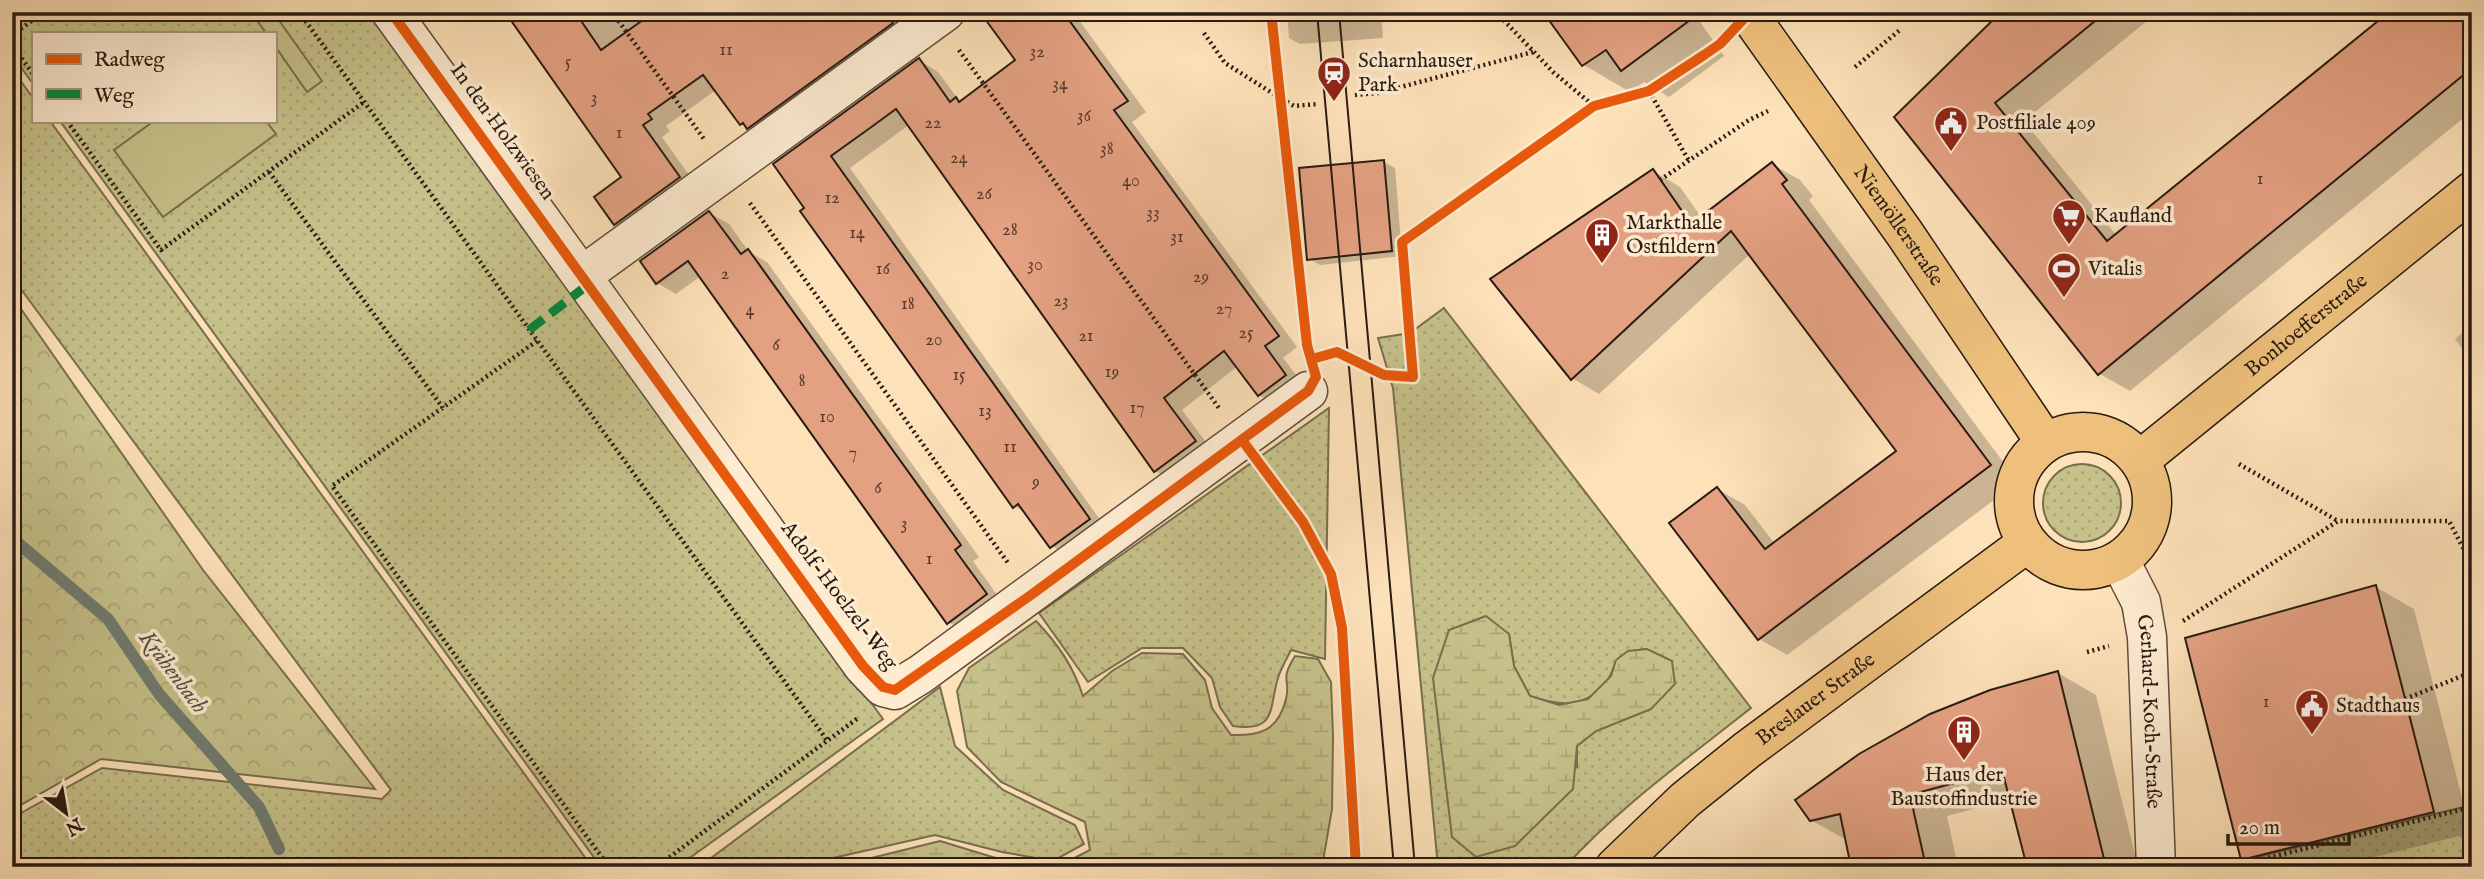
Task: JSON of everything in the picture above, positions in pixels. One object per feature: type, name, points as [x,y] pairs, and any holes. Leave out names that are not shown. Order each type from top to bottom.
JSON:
[{"type":"main road","name":"Niemöllerstraße","points":[[1749,13],[1905,234],[2045,442]]},
{"type":"main road","name":"Bonhoefferstraße","points":[[2140,460],[2472,191]]},
{"type":"main road","points":[[2086,431],[2106,435],[2125,445],[2140,460],[2150,481],[2153,503],[2148,525],[2137,546],[2120,561],[2087,571],[2070,569],[2054,564],[2027,543],[2017,523],[2014,501],[2017,478],[2028,458],[2045,442],[2064,434],[2086,431]]},
{"type":"main road","name":"Breslauer Straße","points":[[1615,867],[1685,800],[1747,750],[2027,543]]},
{"type":"street","name":"In den Holzwiesen","points":[[391,12],[583,275]]},
{"type":"street","points":[[583,275],[941,16]]},
{"type":"street","name":"Adolf-Hoelzel-Weg","points":[[583,275],[863,666],[883,687],[895,690],[1031,595],[1242,440],[1313,369]]},
{"type":"street","name":"Gerhard-Koch-Straße","points":[[2120,561],[2141,602],[2147,636],[2156,867]]},
{"type":"path","points":[[12,35],[44,12]]},
{"type":"path","points":[[299,12],[827,740]]},
{"type":"path","points":[[612,12],[1031,595]]},
{"type":"path","points":[[1271,12],[1303,306],[1313,369],[1336,352],[1384,375],[1413,376],[1402,242],[1594,107],[1649,92],[1720,44],[1749,13]]},
{"type":"path","points":[[1496,12],[1533,52],[1594,107]]},
{"type":"path","points":[[941,16],[1242,440]]},
{"type":"path","points":[[1855,67],[1900,30]]},
{"type":"path","points":[[1203,33],[1225,63],[1280,99],[1294,106],[1318,104]]},
{"type":"path","points":[[12,45],[32,73]]},
{"type":"path","points":[[1355,95],[1378,93],[1533,52]]},
{"type":"path","points":[[1649,92],[1689,161]]},
{"type":"path","points":[[68,122],[161,250],[364,102]]},
{"type":"path","points":[[1660,180],[1749,120],[1773,109]]},
{"type":"path","points":[[269,172],[443,408]]},
{"type":"path","points":[[537,341],[332,486],[608,867]]},
{"type":"path","points":[[2239,464],[2338,521],[2449,521],[2472,565]]},
{"type":"path","points":[[2087,652],[2169,630],[2338,521]]},
{"type":"path","points":[[2405,699],[2472,672]]},
{"type":"path","points":[[656,867],[895,690]]},
{"type":"path","points":[[2231,867],[2472,807]]},
{"type":"green space","points":[[12,12],[368,12],[883,719],[677,867],[601,867],[61,122],[276,122],[276,32],[32,32],[32,83],[12,55]]},
{"type":"green space","points":[[251,12],[273,12],[322,81],[307,92],[276,47],[276,32],[265,32]]},
{"type":"green space","points":[[12,69],[32,97],[32,122],[51,122],[592,867],[12,867],[12,818],[102,768],[382,799],[391,790],[12,277]]},
{"type":"green space","points":[[153,122],[267,122],[276,134],[163,217],[114,150]]},
{"type":"green space","points":[[12,296],[203,570],[375,789],[101,759],[12,810]]},
{"type":"green space","points":[[1444,308],[1751,708],[1631,804],[1565,867],[1438,867],[1393,388],[1378,338],[1410,333]],"holes":[[[1449,630],[1509,634],[1514,666],[1530,696],[1553,702],[1573,703],[1591,696],[1608,679],[1620,657],[1647,649],[1651,709],[1596,731],[1577,746],[1577,767]]]},
{"type":"green space","points":[[1329,408],[1325,659],[1291,650],[1279,675],[1269,715],[1258,725],[1248,727],[1233,726],[1220,707],[1212,678],[1183,648],[1142,648],[1088,682],[1039,613]]},
{"type":"green space","points":[[2082,464],[2097,467],[2109,476],[2118,488],[2121,503],[2118,518],[2109,530],[2097,539],[2082,542],[2067,539],[2055,530],[2046,518],[2043,503],[2046,488],[2055,476],[2067,467]]},
{"type":"green space","points":[[1486,616],[1509,634],[1514,666],[1530,696],[1559,705],[1588,699],[1611,676],[1616,660],[1628,651],[1647,649],[1672,661],[1675,684],[1651,709],[1596,731],[1577,746],[1573,789],[1515,846],[1476,857],[1452,837],[1433,678],[1449,630]]},
{"type":"green space","points":[[1036,621],[1064,656],[1083,696],[1112,671],[1142,653],[1183,654],[1205,680],[1212,708],[1231,735],[1251,734],[1273,725],[1283,710],[1287,692],[1286,675],[1295,656],[1318,659],[1331,682],[1333,736],[1332,809],[1322,867],[1057,867],[1090,850],[1085,822],[1001,782],[967,747],[957,691],[969,668]]},
{"type":"green space","points":[[940,687],[955,746],[1003,790],[1075,825],[1084,844],[1053,861],[1002,852],[935,835],[833,858],[818,867],[699,867]]},
{"type":"green space","points":[[2472,805],[2472,867],[2220,867],[2239,861]]},
{"type":"green space","points":[[940,841],[999,859],[1051,867],[835,867]]},
{"type":"building","points":[[505,12],[575,12],[601,50],[654,12],[885,12],[893,23],[747,129],[743,123],[740,125],[703,75],[648,114],[652,119],[643,125],[680,177],[614,225],[594,197],[621,177]]},
{"type":"building","points":[[980,12],[1063,12],[1128,101],[1114,110],[1279,336],[1265,346],[1286,375],[1258,396],[1224,351],[1164,398],[1196,441],[1154,472],[896,109],[831,156],[1090,519],[1050,548],[1018,504],[1013,508],[800,211],[804,208],[773,164],[919,58],[950,102],[956,97],[959,102],[1015,60]]},
{"type":"building","points":[[1543,12],[1701,12],[1621,71],[1606,50],[1582,66]]},
{"type":"building","points":[[2001,12],[2106,12],[1995,103],[2107,241],[2389,12],[2472,12],[2472,68],[2098,375],[1894,117]]},
{"type":"building","points":[[1384,160],[1392,251],[1307,260],[1299,168]]},
{"type":"building","points":[[1772,162],[1787,180],[1782,184],[1991,465],[1758,640],[1669,523],[1717,487],[1765,549],[1896,451],[1731,231],[1571,380],[1490,279],[1653,169],[1691,224]]},
{"type":"building","points":[[709,211],[741,254],[748,249],[961,545],[955,550],[987,594],[947,624],[688,261],[656,284],[640,261]]},
{"type":"building","name":"Stadthaus","points":[[2376,585],[2434,812],[2241,860],[2185,638]]},
{"type":"building","name":"Haus der Baustoffindustrie","points":[[2058,671],[2106,867],[2027,867],[2002,770],[1910,795],[1926,867],[1851,867],[1840,814],[1810,821],[1795,800],[1859,754],[1930,714],[1990,690]]},
{"type":"waterway","name":"Krähenbach","points":[[12,538],[108,619],[159,694],[259,807],[279,849]]},
{"type":"tram line","points":[[1317,12],[1394,867]]},
{"type":"tram line","points":[[1339,12],[1415,867]]},
{"type":"marked path","points":[[529,330],[589,284]]},
{"type":"cycle path","points":[[391,12],[863,666],[883,687],[895,690],[1031,595],[1308,391],[1316,377],[1307,345],[1271,12]]},
{"type":"cycle path","points":[[1312,359],[1337,352],[1384,375],[1413,377],[1402,242],[1594,106],[1649,91],[1704,55],[1720,44],[1750,12]]},
{"type":"cycle path","points":[[1242,440],[1303,522],[1331,574],[1342,628],[1356,867]]},
{"type":"place","name":"Scharnhauser Park","points":[[1334,103]]},
{"type":"place","name":"Postfiliale 409","points":[[1951,153]]},
{"type":"place","name":"Kaufland","points":[[2069,246]]},
{"type":"place","name":"Markthalle Ostfildern","points":[[1602,265]]},
{"type":"place","name":"Vitalis","points":[[2064,299]]},
{"type":"place","name":"Stadthaus","points":[[2312,736]]},
{"type":"place","name":"Haus der Baustoffindustrie","points":[[1964,762]]}]
